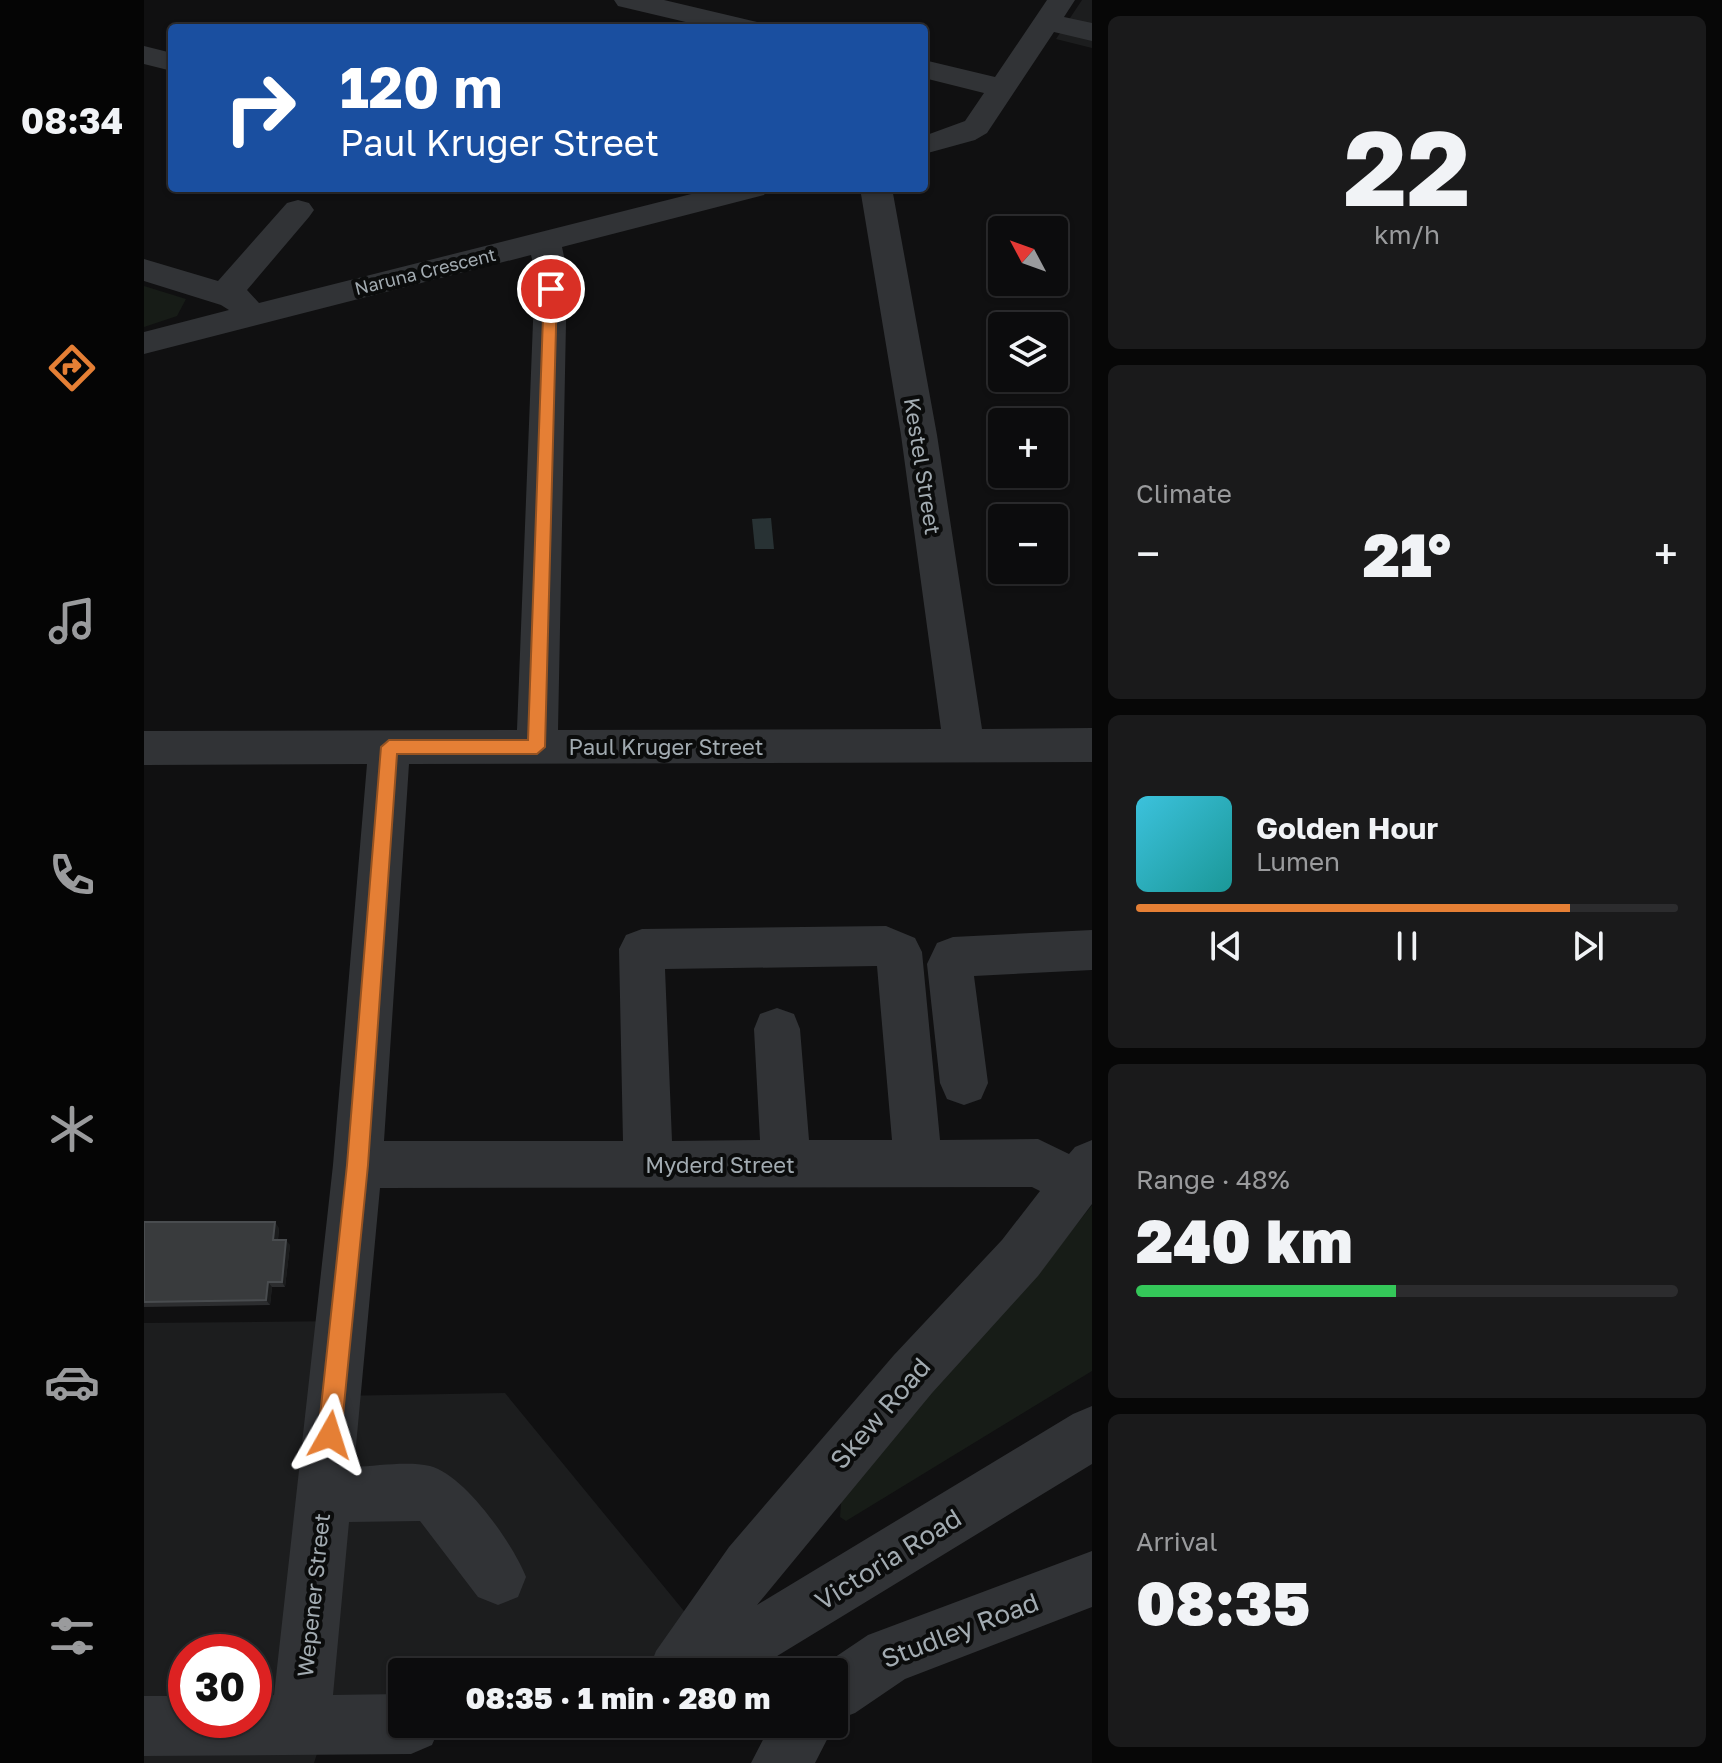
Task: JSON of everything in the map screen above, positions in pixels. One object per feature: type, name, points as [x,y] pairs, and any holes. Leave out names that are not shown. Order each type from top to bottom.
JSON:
[{"type":"street","points":[[628,0],[730,24]]},
{"type":"street","points":[[928,144],[964,134],[976,127],[1054,11],[1092,32]]},
{"type":"street","points":[[144,55],[168,61]]},
{"type":"street","points":[[928,70],[1002,88]]},
{"type":"street","points":[[660,192],[668,195],[677,207]]},
{"type":"street","name":"Naruna Crescent","points":[[144,343],[236,305],[544,241],[737,192]]},
{"type":"street","name":"Kestel Street","points":[[877,192],[919,435],[964,746]]},
{"type":"street","points":[[144,270],[236,305],[310,197]]},
{"type":"street","points":[[537,747],[551,271],[544,241]]},
{"type":"street","name":"Paul Kruger Street","points":[[144,748],[1092,745]]},
{"type":"street","name":"Wepener Street","points":[[300,1726],[358,1165],[389,747]]},
{"type":"street","points":[[648,1164],[640,952],[648,947],[854,946],[886,946],[899,952],[918,1163]]},
{"type":"street","points":[[964,1083],[950,964],[953,957],[1092,950]]},
{"type":"street","points":[[777,1029],[786,1163]]},
{"type":"street","name":"Myderd Street","points":[[358,1165],[1038,1163],[1084,1175]]},
{"type":"street","name":"Skew Road","points":[[688,1658],[749,1567],[913,1374],[1020,1258],[1084,1175]]},
{"type":"street","name":"Victoria Road","points":[[712,1658],[739,1647],[799,1613],[1092,1433]]},
{"type":"street","points":[[324,1495],[427,1493],[436,1496],[498,1577]]},
{"type":"street","name":"Studley Road","points":[[848,1682],[889,1656],[1092,1579]]},
{"type":"street","points":[[144,1726],[388,1724]]},
{"type":"street","points":[[781,1763],[796,1738]]},
{"type":"shaded area","points":[[1082,0],[1092,0],[1092,48],[1056,39]]},
{"type":"shaded area","points":[[144,286],[186,299],[177,316],[144,327]]},
{"type":"shaded area","points":[[771,518],[774,549],[755,549],[752,519]]},
{"type":"shaded area","points":[[1092,1205],[1092,1371],[846,1521],[840,1517],[842,1492],[1043,1267]]},
{"type":"shaded area","points":[[344,1321],[335,1396],[505,1393],[702,1633],[687,1658],[388,1658],[388,1727],[325,1729],[314,1763],[144,1763],[144,1323]]},
{"type":"building","points":[[144,1222],[275,1222],[273,1240],[286,1240],[282,1282],[268,1282],[266,1300],[144,1302]]},
{"type":"route","points":[[330,1435],[358,1165],[389,747],[537,747],[551,289]]}]
